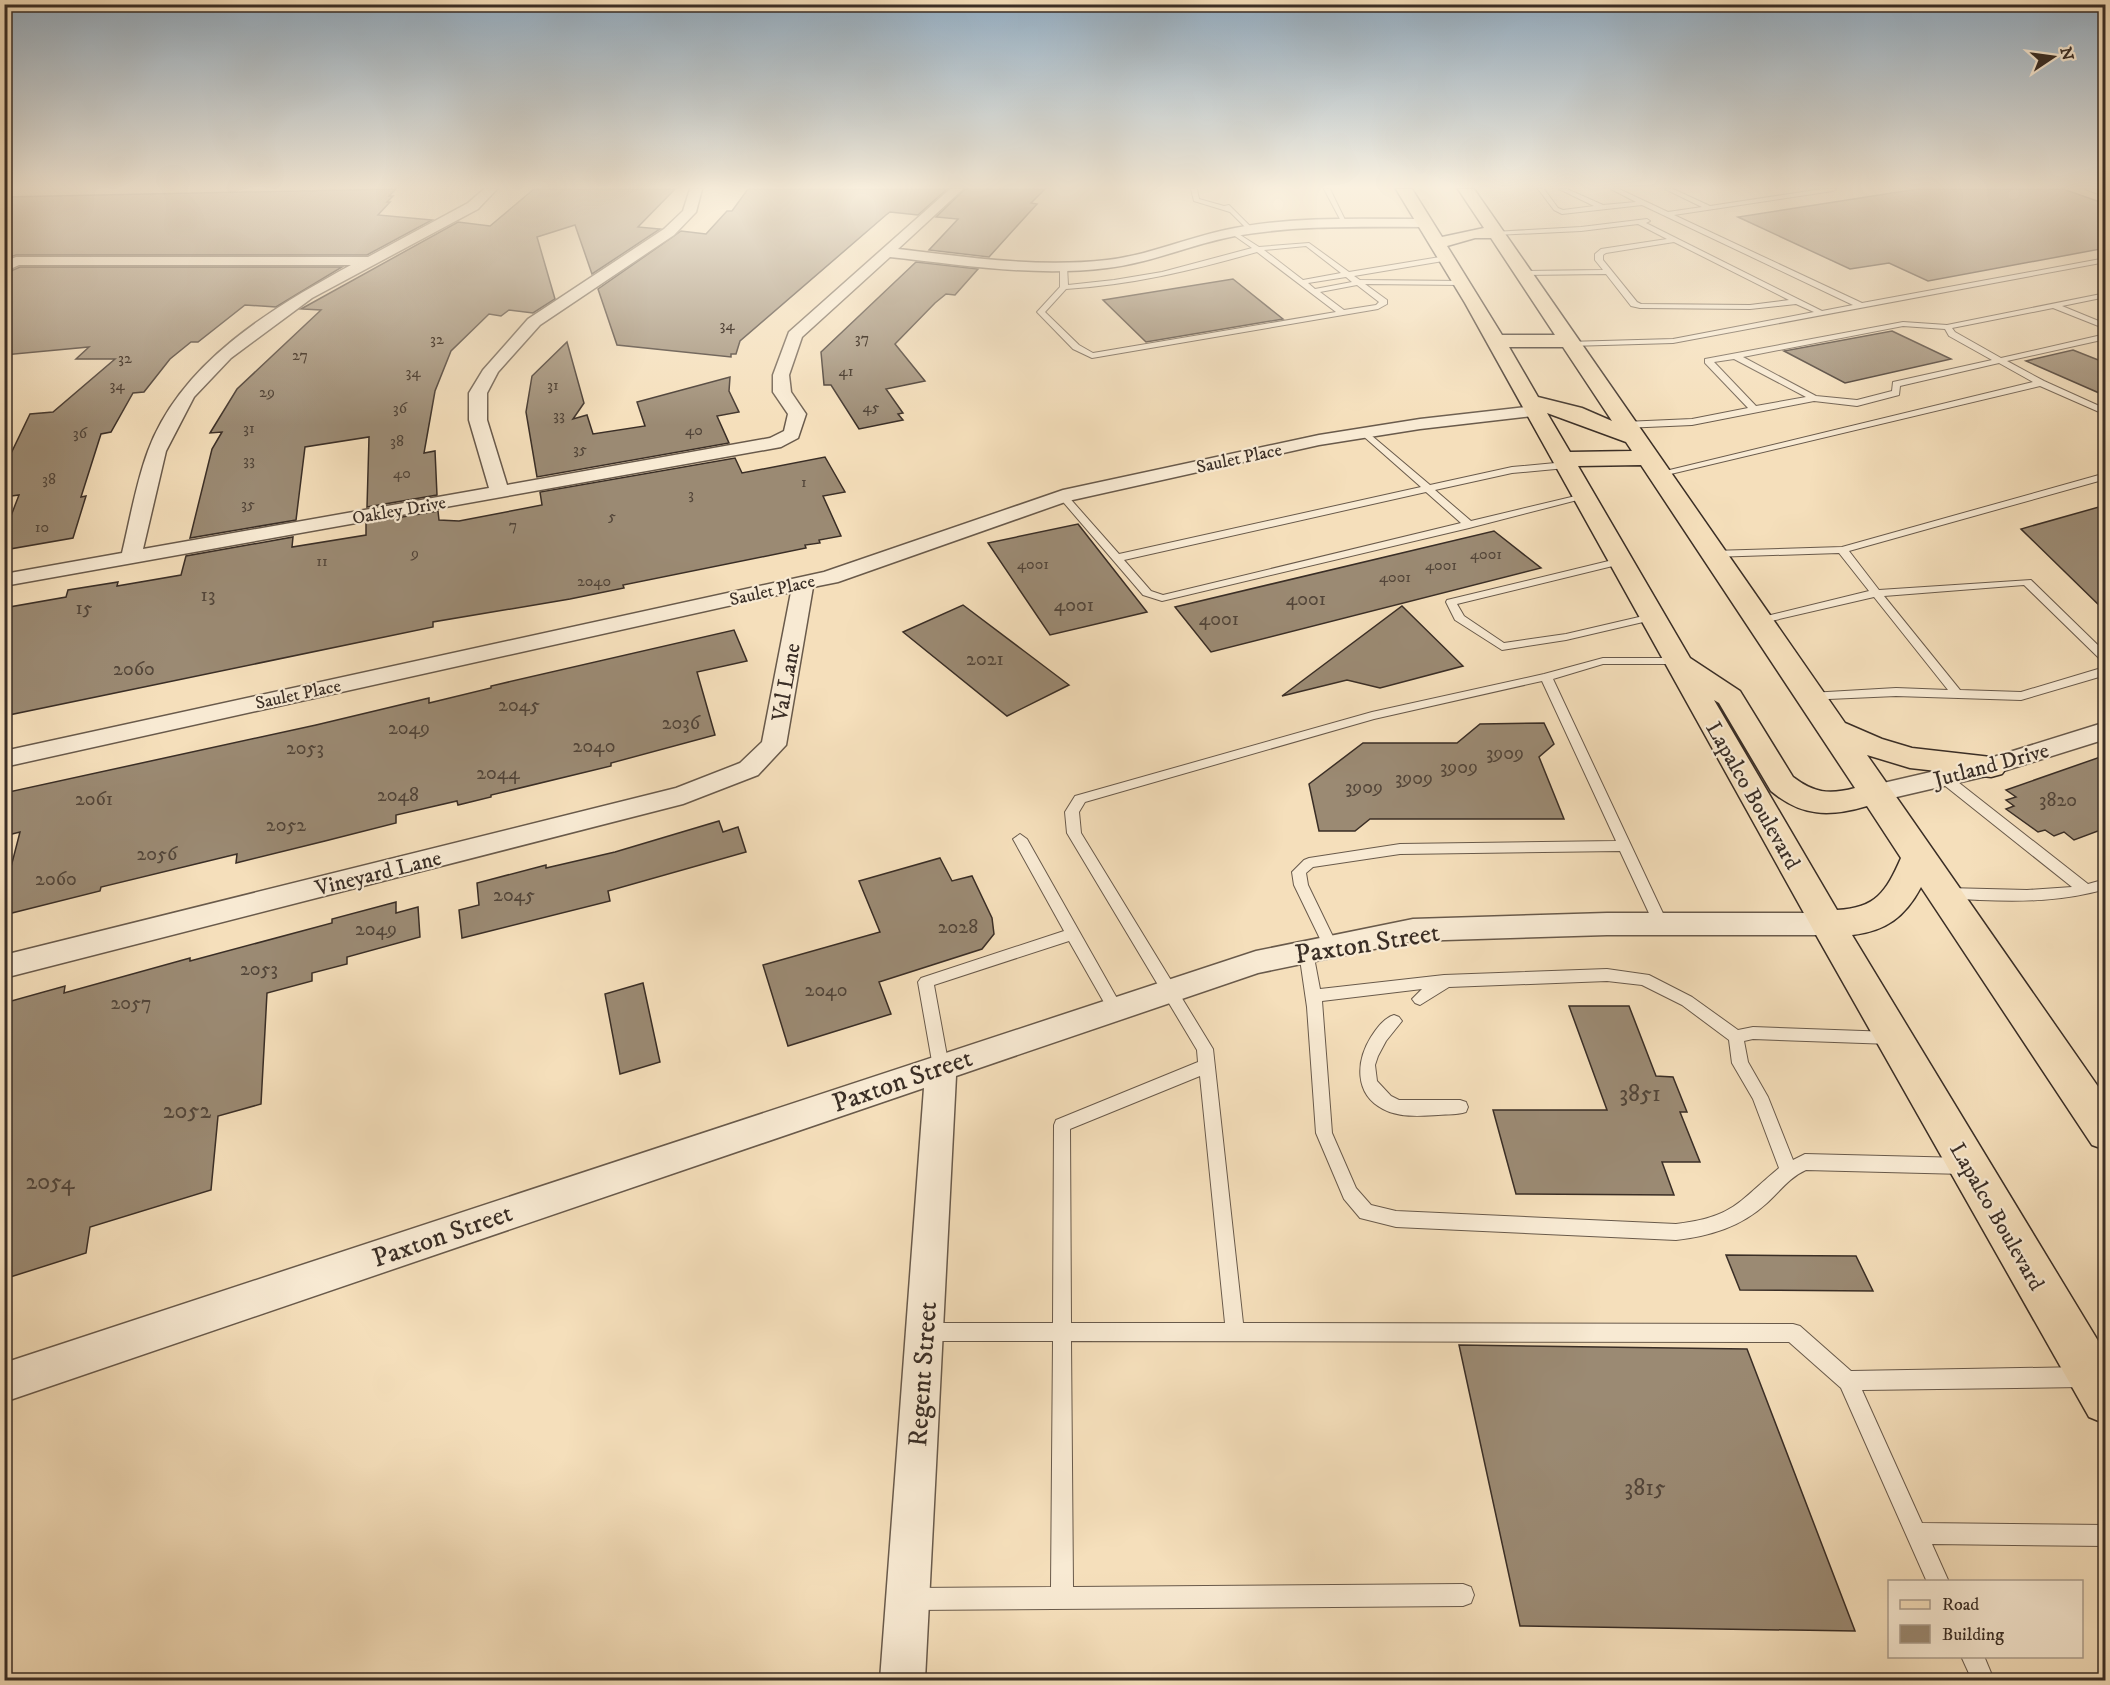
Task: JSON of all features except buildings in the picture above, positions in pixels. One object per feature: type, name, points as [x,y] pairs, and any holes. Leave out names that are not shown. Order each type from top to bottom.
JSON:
[{"type":"main road","name":"Lapalco Boulevard","points":[[1453,268],[1827,924],[2098,1388]]},
{"type":"main road","points":[[1518,268],[2106,1132]]},
{"type":"main road","points":[[1495,341],[1569,343]]},
{"type":"main road","points":[[1533,406],[1574,413],[1640,448]]},
{"type":"main road","points":[[1564,462],[1640,448]]},
{"type":"main road","points":[[1677,661],[1730,697],[1782,784],[1792,794],[1806,803],[1838,804],[1875,793]]},
{"type":"main road","points":[[1830,727],[1872,746],[1910,758],[1991,767]]},
{"type":"main road","points":[[1827,924],[1871,919],[1905,888],[1918,858]]},
{"type":"street","points":[[131,557],[157,451],[186,395],[225,355],[307,295],[360,268]]},
{"type":"street","points":[[500,492],[478,420],[478,393],[491,370],[534,322],[616,268]]},
{"type":"street","name":"Oakley Drive","points":[[4,580],[776,443],[792,434],[797,414],[782,392],[781,375],[795,335],[868,268]]},
{"type":"street","name":"Saulet Place","points":[[4,759],[802,584],[830,577],[1063,496],[1365,433],[1533,406]]},
{"type":"street","name":"Val Lane","points":[[748,769],[774,745],[802,584]]},
{"type":"street","name":"Jutland Drive","points":[[1875,793],[1991,767],[2106,730]]},
{"type":"street","name":"Vineyard Lane","points":[[4,967],[683,795],[748,769]]},
{"type":"street","name":"Paxton Street","points":[[4,1383],[1256,962],[1413,930],[1661,924],[1827,924]]},
{"type":"street","name":"Regent Street","points":[[903,1680],[941,1067]]},
{"type":"lane","points":[[1063,268],[1064,287]]},
{"type":"lane","points":[[1194,268],[1112,285],[1064,287],[1041,312],[1076,347],[1092,356],[1378,307],[1384,302],[1340,268]]},
{"type":"lane","points":[[1283,268],[1343,312]]},
{"type":"lane","points":[[1302,282],[1398,268]]},
{"type":"lane","points":[[1314,291],[1360,283],[1422,268]]},
{"type":"lane","points":[[1605,268],[1634,304],[1640,306],[1750,307],[1798,302]]},
{"type":"lane","points":[[1729,268],[1823,314]]},
{"type":"lane","points":[[1777,268],[1863,307]]},
{"type":"lane","points":[[1569,343],[1673,341],[2067,268]]},
{"type":"lane","points":[[1522,273],[1609,272]]},
{"type":"lane","points":[[1754,409],[1708,361],[1903,324],[1947,327],[2106,295]]},
{"type":"lane","points":[[2054,305],[2106,327]]},
{"type":"lane","points":[[1947,327],[1952,334],[2041,383],[2106,412]]},
{"type":"lane","points":[[1640,448],[1692,422],[1814,398],[1857,403],[1896,393],[1896,384],[2106,336]]},
{"type":"lane","points":[[1735,356],[1814,398]]},
{"type":"lane","points":[[1640,448],[2041,383]]},
{"type":"lane","points":[[1365,433],[1468,525]]},
{"type":"lane","points":[[1117,558],[1512,470],[1564,462]]},
{"type":"lane","points":[[1712,554],[1842,550],[2106,476]]},
{"type":"lane","points":[[1063,496],[1147,593],[1162,598],[1584,497]]},
{"type":"lane","points":[[1842,550],[1956,694]]},
{"type":"lane","points":[[1621,561],[1451,602],[1459,618],[1502,647],[1566,637],[1652,617]]},
{"type":"lane","points":[[1758,621],[1876,593],[2027,582],[2106,660]]},
{"type":"lane","points":[[1235,1332],[1205,1048],[1074,833],[1072,812],[1080,799],[1372,716],[1546,677],[1603,661],[1677,661]]},
{"type":"lane","points":[[1810,697],[1896,692],[2021,696],[2102,672],[2106,666]]},
{"type":"lane","points":[[1546,677],[1661,924]]},
{"type":"lane","points":[[1944,778],[2086,890]]},
{"type":"lane","points":[[1020,839],[1115,1009]]},
{"type":"lane","points":[[1626,846],[1400,849],[1310,863],[1299,872],[1318,950],[1313,996],[1324,1133],[1350,1193],[1366,1212],[1396,1219],[1676,1232],[1711,1228],[1754,1204],[1788,1169],[1805,1162],[1969,1166]]},
{"type":"lane","points":[[1942,892],[2021,896],[2086,890],[2106,884]]},
{"type":"lane","points":[[941,1067],[926,982],[1073,934]]},
{"type":"lane","points":[[1313,996],[1446,981],[1607,975],[1644,979],[1687,1001],[1736,1037],[1740,1063],[1760,1097],[1788,1169]]},
{"type":"lane","points":[[1420,999],[1446,981]]},
{"type":"lane","points":[[1394,1021],[1370,1052],[1366,1072],[1371,1088],[1388,1104],[1403,1108],[1460,1107]]},
{"type":"lane","points":[[1736,1037],[1753,1033],[1893,1038]]},
{"type":"lane","points":[[1062,1598],[1062,1125],[1207,1066]]},
{"type":"lane","points":[[924,1332],[1793,1333],[1848,1381],[1938,1580]]},
{"type":"lane","points":[[1848,1381],[2098,1388]]},
{"type":"lane","points":[[1916,1533],[2106,1536]]},
{"type":"lane","points":[[908,1599],[1463,1595]]},
{"type":"lane","points":[[1973,1658],[1983,1680]]}]
